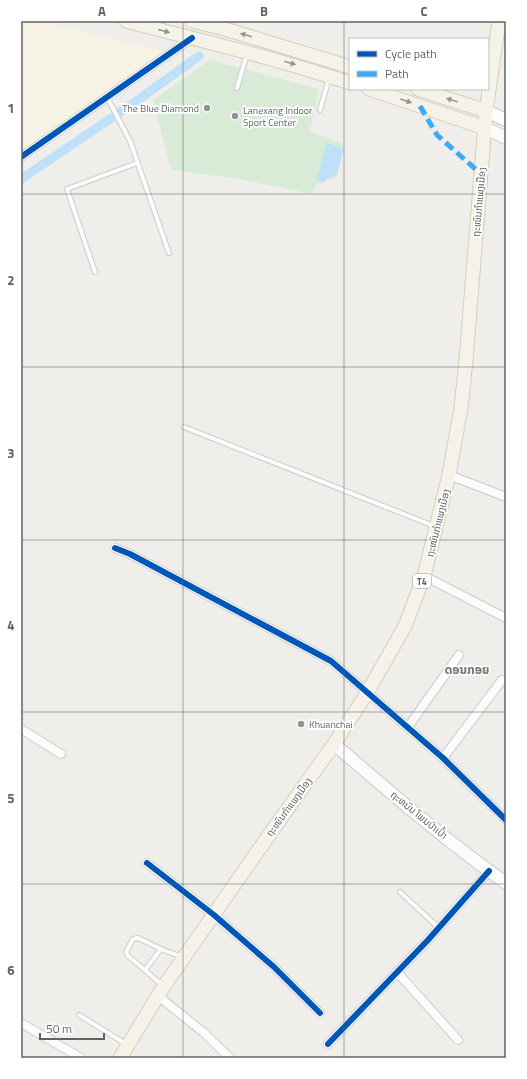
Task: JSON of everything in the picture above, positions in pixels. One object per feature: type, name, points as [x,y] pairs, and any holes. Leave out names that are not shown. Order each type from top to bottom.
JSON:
[{"type":"main road","points":[[126,21],[248,51],[349,83]]},
{"type":"main road","points":[[192,21],[229,25],[349,67]]},
{"type":"main road","name":"ຖະໜົນກຳແພງເມືອງ","points":[[120,1058],[161,991],[334,744],[367,692],[405,626],[424,576],[449,475],[461,408],[486,111],[499,21]]},
{"type":"main road","points":[[372,90],[485,128]]},
{"type":"main road","points":[[421,90],[486,111]]},
{"type":"street","points":[[21,156],[192,38]]},
{"type":"street","points":[[486,111],[506,120]]},
{"type":"street","points":[[485,128],[506,138]]},
{"type":"street","points":[[449,475],[506,497]]},
{"type":"street","points":[[115,548],[130,554],[331,661],[443,758],[504,815]]},
{"type":"street","points":[[424,576],[506,618]]},
{"type":"street","points":[[408,727],[459,655]]},
{"type":"street","points":[[443,758],[502,680]]},
{"type":"street","points":[[21,729],[61,754]]},
{"type":"street","name":"ຖະຫນົນ ໂພນປ່າເປົ້າ","points":[[334,744],[411,809],[506,883]]},
{"type":"street","points":[[147,863],[214,915],[274,967],[320,1013]]},
{"type":"street","points":[[328,1044],[439,928],[489,871]]},
{"type":"street","points":[[397,972],[458,1040]]},
{"type":"street","points":[[161,991],[230,1058]]},
{"type":"street","points":[[21,1023],[81,1058]]},
{"type":"lane","points":[[237,88],[248,51]]},
{"type":"lane","points":[[320,110],[330,76]]},
{"type":"lane","points":[[107,96],[130,140],[169,253]]},
{"type":"lane","points":[[95,272],[67,189],[137,163]]},
{"type":"lane","points":[[184,427],[437,527]]},
{"type":"lane","points":[[400,892],[439,928]]},
{"type":"lane","points":[[161,991],[145,970],[128,956],[126,952],[133,939],[138,938],[184,958]]},
{"type":"lane","points":[[145,970],[161,949]]},
{"type":"lane","points":[[79,1015],[128,1046]]},
{"type":"shaded area","points":[[21,21],[41,21],[163,51],[21,153]]},
{"type":"green space","name":"Lanexang Indoor Sport Center","points":[[210,60],[319,89],[310,131],[344,144],[337,177],[317,184],[312,194],[233,178],[171,170],[153,100]]},
{"type":"water","points":[[327,143],[344,149],[336,176],[329,177],[324,182],[316,180]]},
{"type":"waterway","points":[[21,179],[135,102],[199,56]]},
{"type":"marked path","points":[[420,106],[437,135],[481,174]]},
{"type":"cycle path","points":[[21,157],[192,38]]},
{"type":"cycle path","points":[[115,548],[130,554],[331,661],[443,758],[506,820]]},
{"type":"cycle path","points":[[147,863],[214,915],[274,967],[320,1013]]},
{"type":"cycle path","points":[[328,1044],[428,940],[489,871]]},
{"type":"place","name":"The Blue Diamond","points":[[207,108]]},
{"type":"place","name":"Lanexang Indoor Sport Center","points":[[235,116]]},
{"type":"place","name":"Khuanchai","points":[[301,724]]},
{"type":"district","name":"ດອນກອຍ","points":[[467,669]]}]
